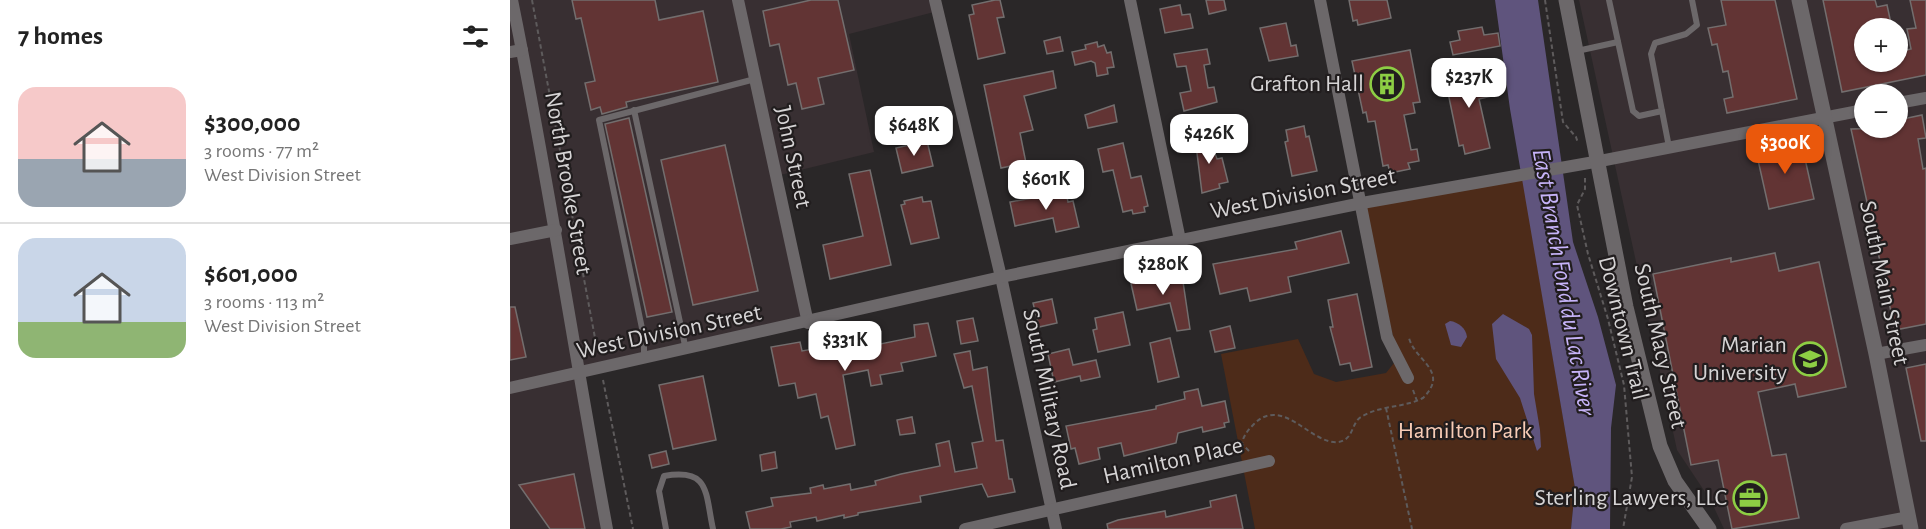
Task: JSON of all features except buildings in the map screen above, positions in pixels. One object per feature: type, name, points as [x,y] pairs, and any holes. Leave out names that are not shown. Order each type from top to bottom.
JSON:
[{"type":"main road","name":"South Macy Street","points":[[1566,0],[1600,161],[1626,307],[1660,446],[1667,467],[1709,529]]},
{"type":"main road","name":"South Main Street","points":[[1799,0],[1876,354],[1910,523]]},
{"type":"main road","points":[[1696,509],[1699,529]]},
{"type":"street","name":"North Brooke Street","points":[[512,0],[516,51],[556,230],[578,374],[607,529]]},
{"type":"street","name":"John Street","points":[[738,0],[808,323]]},
{"type":"street","name":"South Military Road","points":[[935,0],[1001,277],[1056,529]]},
{"type":"street","points":[[1130,0],[1180,240]]},
{"type":"street","points":[[1320,0],[1387,337],[1408,378]]},
{"type":"street","points":[[1908,101],[1926,98]]},
{"type":"street","name":"West Division Street","points":[[510,388],[808,323],[1001,277],[1180,240],[1362,203],[1600,161],[1854,112]]},
{"type":"street","points":[[510,239],[556,230]]},
{"type":"street","points":[[1876,354],[1926,345]]},
{"type":"street","name":"Hamilton Place","points":[[965,529],[1269,461]]},
{"type":"street","points":[[1846,529],[1910,523]]},
{"type":"lane","points":[[1609,0],[1633,111],[1639,116],[1662,111]]},
{"type":"lane","points":[[1669,147],[1651,54],[1656,43],[1686,33],[1697,25],[1692,0]]},
{"type":"lane","points":[[1577,51],[1618,42]]},
{"type":"lane","points":[[644,359],[644,338],[599,120],[755,79]]},
{"type":"lane","points":[[634,110],[686,350]]},
{"type":"lane","points":[[666,529],[659,491],[664,476],[685,472],[699,478],[705,489],[713,529]]},
{"type":"path","points":[[532,0],[600,369],[633,529]]},
{"type":"path","name":"Downtown Trail","points":[[1545,0],[1563,122],[1576,137],[1583,163],[1585,189],[1577,205],[1624,385],[1632,477],[1623,529]]},
{"type":"path","points":[[1269,461],[1248,451],[1242,444],[1243,436],[1255,422],[1266,417],[1288,418],[1330,442],[1340,442],[1349,437],[1359,418],[1423,398],[1433,383],[1427,362],[1411,347],[1408,338]]},
{"type":"path","points":[[1386,408],[1412,529]]},
{"type":"shaded area","points":[[510,0],[935,0],[938,11],[849,34],[874,152],[776,176],[808,323],[578,374],[607,529],[510,529]]},
{"type":"shaded area","points":[[1579,0],[1926,0],[1926,529],[1724,529],[1711,501],[1677,450]]},
{"type":"green space","name":"Hamilton Park","points":[[1522,174],[1575,488],[1571,529],[1255,529],[1221,354],[1298,339],[1314,374],[1336,382],[1386,373],[1398,358],[1362,203]]},
{"type":"water","name":"East Branch Fond du Lac River","points":[[1495,0],[1538,0],[1573,242],[1598,317],[1616,385],[1611,428],[1610,529],[1571,529],[1575,488],[1510,109]]},
{"type":"water","points":[[1503,314],[1529,329],[1532,335],[1534,394],[1541,447],[1537,451],[1520,398],[1496,359],[1492,324]]},
{"type":"water","points":[[1450,321],[1461,326],[1465,331],[1467,337],[1461,347],[1451,345],[1445,324]]},
{"type":"place","name":"Grafton Hall","points":[[1387,84]]},
{"type":"place","name":"Marian University","points":[[1810,359]]},
{"type":"place","name":"Sterling Lawyers, LLC","points":[[1750,498]]}]
